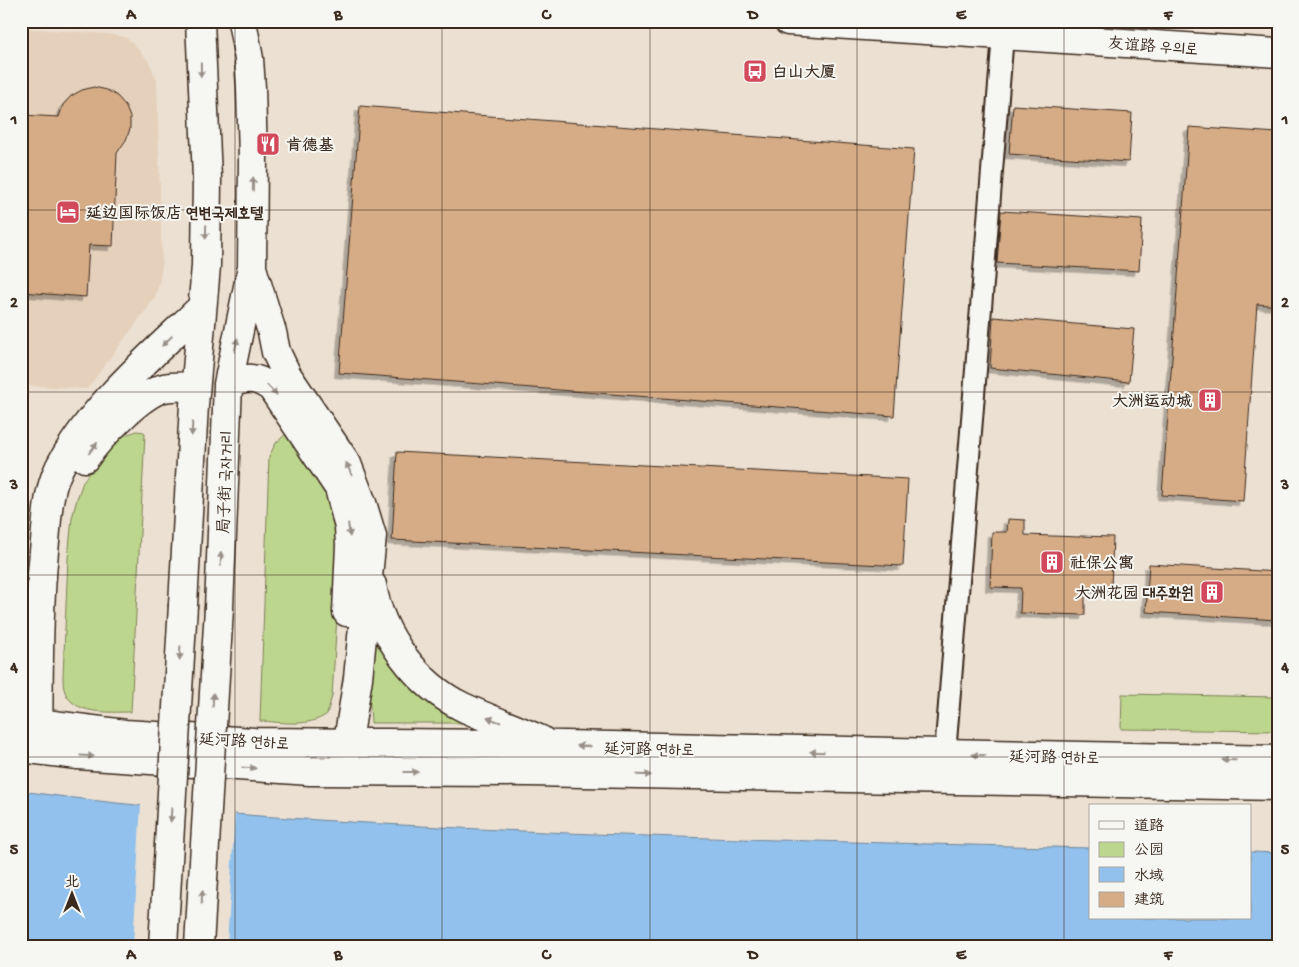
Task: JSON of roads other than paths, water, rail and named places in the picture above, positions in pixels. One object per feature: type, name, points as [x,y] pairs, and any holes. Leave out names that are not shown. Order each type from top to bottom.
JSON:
[{"type":"main road","name":"局子街 국자거리","points":[[163,946],[196,386],[206,266],[206,178],[200,21]]},
{"type":"main road","name":"局子街 국자거리","points":[[199,946],[219,608],[228,384],[252,267],[253,158],[251,88],[249,59],[242,21]]},
{"type":"main road","name":"友谊路 우의로","points":[[788,21],[953,27],[1003,35],[1278,53]]},
{"type":"main road","points":[[252,267],[272,332],[276,352],[286,375],[339,450],[355,482],[372,536],[358,678],[341,743],[336,771]]},
{"type":"main road","points":[[36,750],[42,576],[50,491],[63,460],[76,439],[102,407],[202,307]]},
{"type":"main road","points":[[228,384],[250,378],[262,381],[272,388],[339,488],[349,527],[350,545],[341,743]]},
{"type":"main road","points":[[37,723],[65,502],[80,465],[95,444],[114,424],[147,396],[164,388],[196,386]]},
{"type":"main road","points":[[21,594],[44,549]]},
{"type":"main road","points":[[369,566],[374,599],[391,638],[416,672],[430,686],[461,707],[504,723],[555,746]]},
{"type":"main road","name":"延河路 연하로","points":[[37,723],[125,734],[254,742],[515,744],[1278,760]]},
{"type":"main road","name":"延河路 연하로","points":[[36,750],[78,755],[269,769],[336,771],[1278,786]]},
{"type":"street","points":[[945,754],[1003,35]]},
{"type":"water","points":[[21,791],[211,812],[402,825],[832,842],[1089,848],[1089,920],[1252,920],[1252,852],[1278,853],[1278,946],[21,946]]},
{"type":"place","name":"白山大厦","points":[[755,71]]},
{"type":"place","name":"肯德基","points":[[268,144]]},
{"type":"place","name":"延边国际饭店 연변국제호텔","points":[[68,212]]},
{"type":"place","name":"大洲运动城","points":[[1210,400]]},
{"type":"place","name":"社保公寓","points":[[1052,562]]},
{"type":"place","name":"大洲花园 대주화원","points":[[1212,592]]}]
